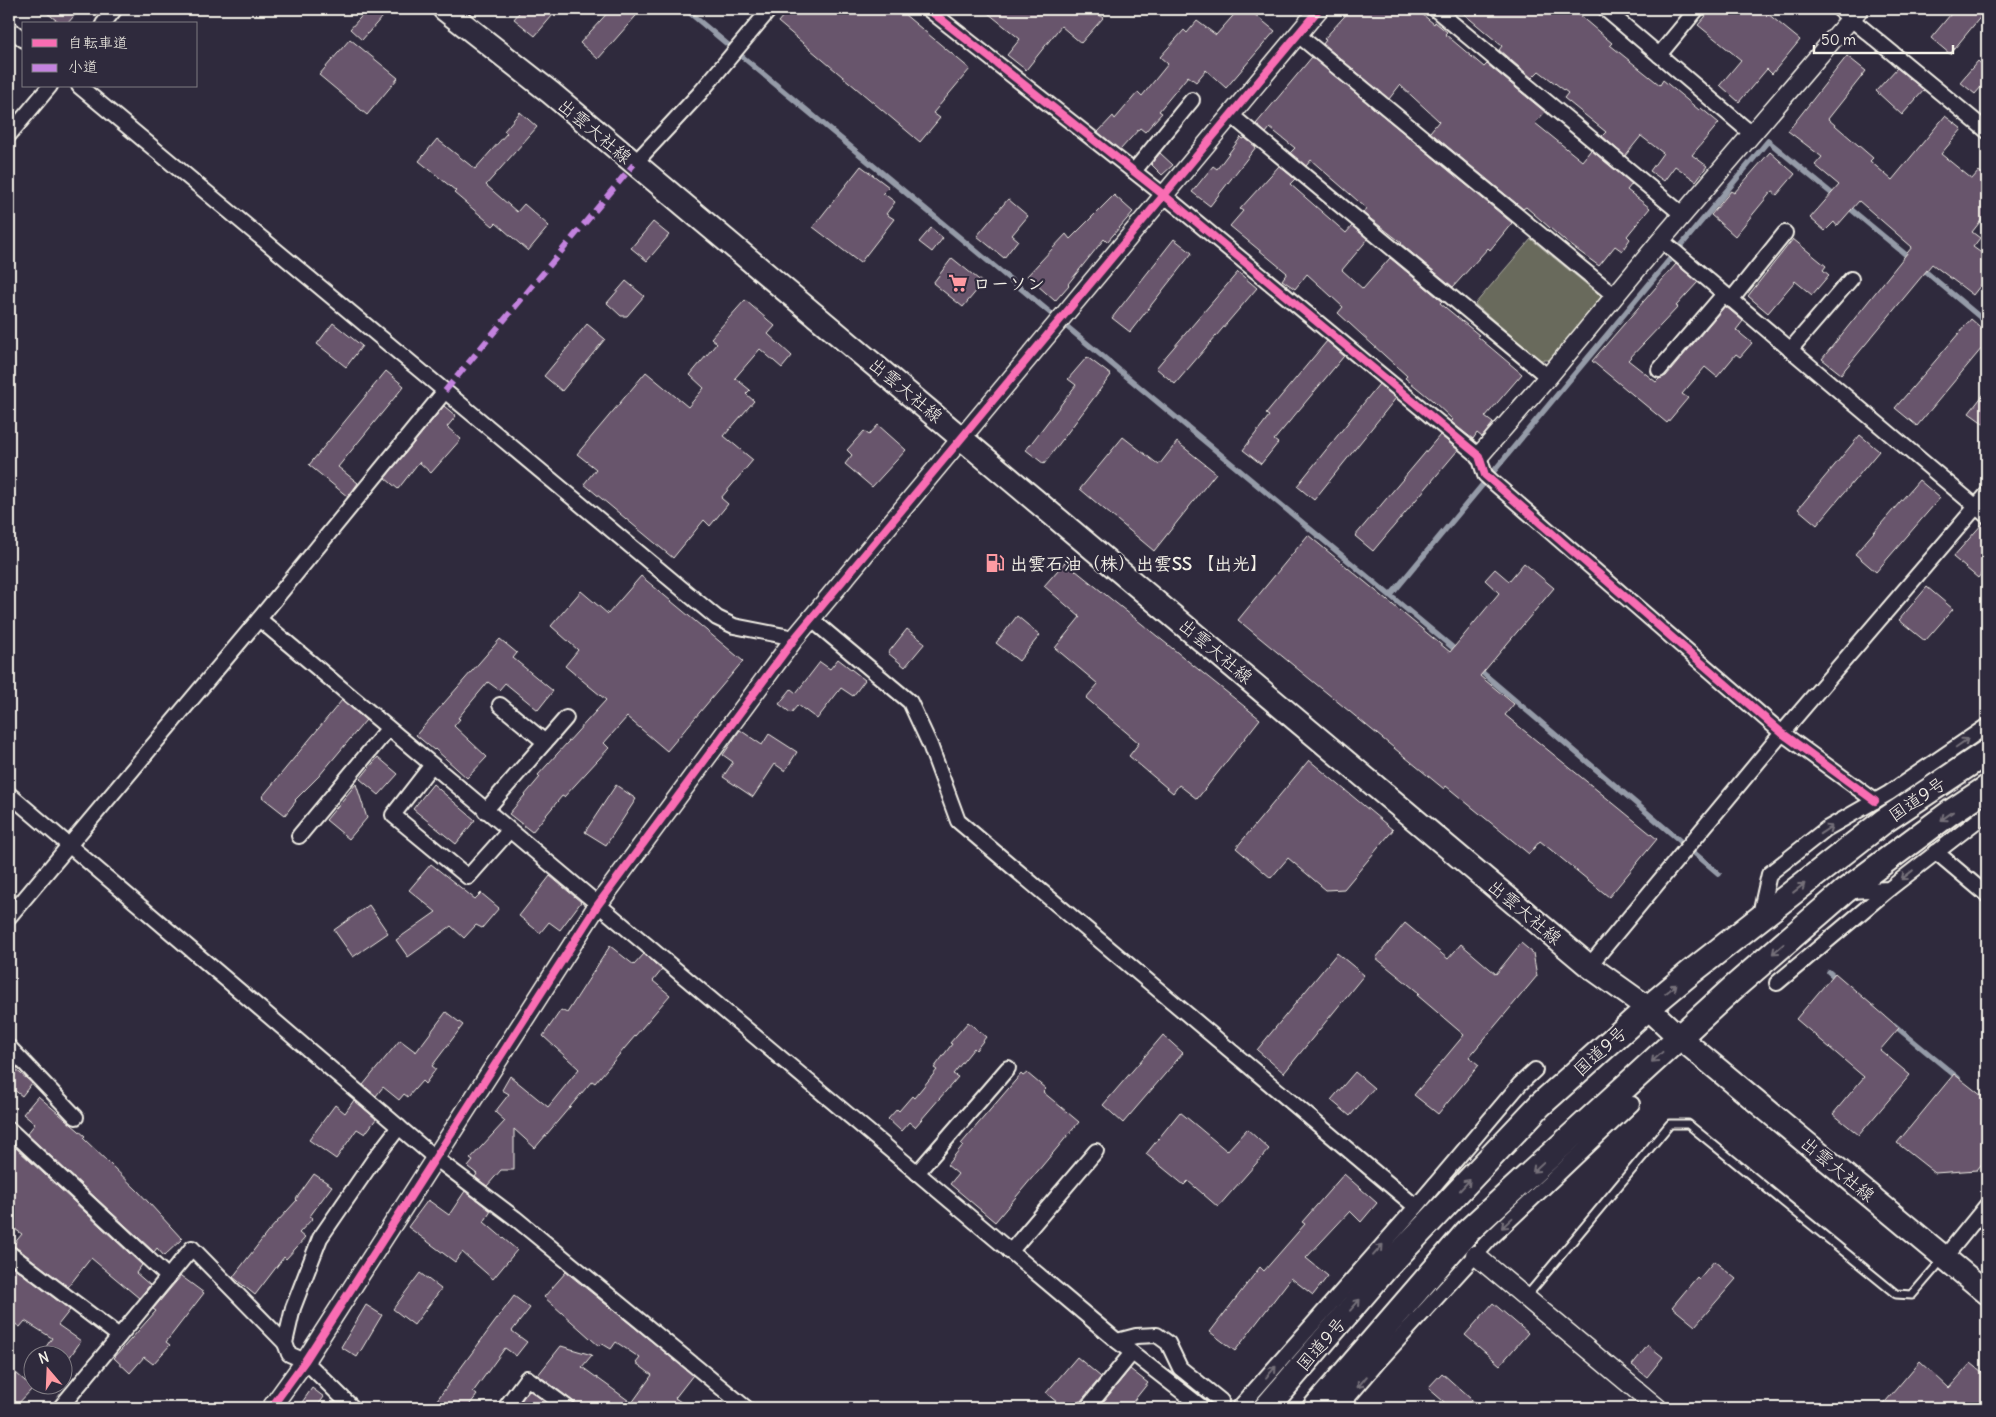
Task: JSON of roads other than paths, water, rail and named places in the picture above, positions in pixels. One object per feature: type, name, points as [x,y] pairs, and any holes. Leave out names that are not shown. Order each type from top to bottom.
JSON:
[{"type":"highway","name":"国道9号","points":[[1266,1408],[1386,1268],[1540,1105],[1648,1008],[1758,920],[1884,821],[1986,751]]},
{"type":"highway","name":"国道9号","points":[[1316,1408],[1468,1231],[1679,1037],[1845,891],[1951,812],[1987,788]]},
{"type":"main road","name":"出雲大社線","points":[[444,9],[551,93],[1589,966],[1648,1008],[1679,1037],[1987,1293]]},
{"type":"street","points":[[105,22],[116,9]]},
{"type":"street","points":[[634,164],[700,93],[770,9]]},
{"type":"street","points":[[928,9],[1165,196],[1479,456],[1485,475],[1782,733],[1875,801]]},
{"type":"street","points":[[271,1408],[305,1361],[434,1157],[597,906],[795,638],[1319,9]]},
{"type":"street","points":[[1434,9],[1683,215]]},
{"type":"street","points":[[1604,9],[1753,135]]},
{"type":"street","points":[[1659,55],[1697,9]]},
{"type":"street","points":[[1479,456],[1548,377],[1661,240],[1753,135],[1850,12],[1987,131]]},
{"type":"street","points":[[9,28],[22,38]]},
{"type":"street","points":[[1297,34],[1615,296]]},
{"type":"street","points":[[9,135],[48,88]]},
{"type":"street","points":[[81,88],[717,618],[734,626],[795,638]]},
{"type":"street","points":[[1134,171],[1192,100]]},
{"type":"street","points":[[1231,115],[1548,377]]},
{"type":"street","points":[[1659,370],[1786,233]]},
{"type":"street","points":[[1661,240],[1987,516]]},
{"type":"street","points":[[1790,350],[1850,279]]},
{"type":"street","points":[[9,917],[258,619],[445,391]]},
{"type":"street","points":[[1589,966],[1782,733],[1987,494]]},
{"type":"street","points":[[258,619],[1010,1252],[1117,1341],[1203,1408]]},
{"type":"street","points":[[812,619],[910,702],[930,746],[958,821],[1416,1207]]},
{"type":"street","points":[[500,705],[544,742]]},
{"type":"street","points":[[485,811],[566,718]]},
{"type":"street","points":[[1758,920],[1769,874],[1826,829],[1875,801],[1987,726]]},
{"type":"street","points":[[299,836],[388,729]]},
{"type":"street","points":[[431,766],[393,816],[468,877],[509,831]]},
{"type":"street","points":[[9,794],[434,1157],[515,1218],[746,1408]]},
{"type":"street","points":[[1778,983],[1889,889],[1987,812]]},
{"type":"street","points":[[1936,852],[1987,895]]},
{"type":"street","points":[[1845,891],[1889,889]]},
{"type":"street","points":[[9,1047],[76,1117]]},
{"type":"street","points":[[917,1173],[1008,1068]]},
{"type":"street","points":[[1239,1408],[1416,1207],[1520,1084],[1535,1070]]},
{"type":"street","points":[[1606,1130],[1608,1102]]},
{"type":"street","points":[[1339,1408],[1475,1255],[1632,1104]]},
{"type":"street","points":[[284,1343],[293,1308],[320,1238],[399,1127]]},
{"type":"street","points":[[9,1130],[168,1277]]},
{"type":"street","points":[[1010,1252],[1096,1150]]},
{"type":"street","points":[[1455,1161],[1496,1152]]},
{"type":"street","points":[[1944,1258],[1987,1204]]},
{"type":"street","points":[[60,1408],[192,1248],[284,1343],[289,1354],[305,1361],[352,1408]]},
{"type":"street","points":[[9,1253],[119,1336]]},
{"type":"street","points":[[1475,1255],[1658,1408]]},
{"type":"street","points":[[1380,1361],[1382,1330]]},
{"type":"street","points":[[1117,1341],[1136,1336],[1157,1335],[1168,1343],[1180,1368],[1221,1401]]},
{"type":"street","points":[[1087,1408],[1132,1353]]},
{"type":"street","points":[[505,1408],[527,1378],[568,1408]]},
{"type":"lane","points":[[1526,1297],[1670,1124],[1688,1124],[1896,1294],[1912,1295],[1944,1258]]},
{"type":"waterway","points":[[685,9],[1458,652]]},
{"type":"waterway","points":[[1391,595],[1768,141],[1836,197]]},
{"type":"waterway","points":[[1847,206],[1911,259]]},
{"type":"waterway","points":[[1920,267],[1987,323]]},
{"type":"waterway","points":[[1477,668],[1719,874]]},
{"type":"waterway","points":[[1829,972],[1838,980]]},
{"type":"waterway","points":[[1894,1025],[1958,1078]]},
{"type":"tunnel","points":[[1221,1401],[1231,1408]]},
{"type":"place","name":"ローソン","points":[[958,283]]},
{"type":"place","name":"出雲石油（株）出雲SS 【出光】","points":[[995,563]]}]
